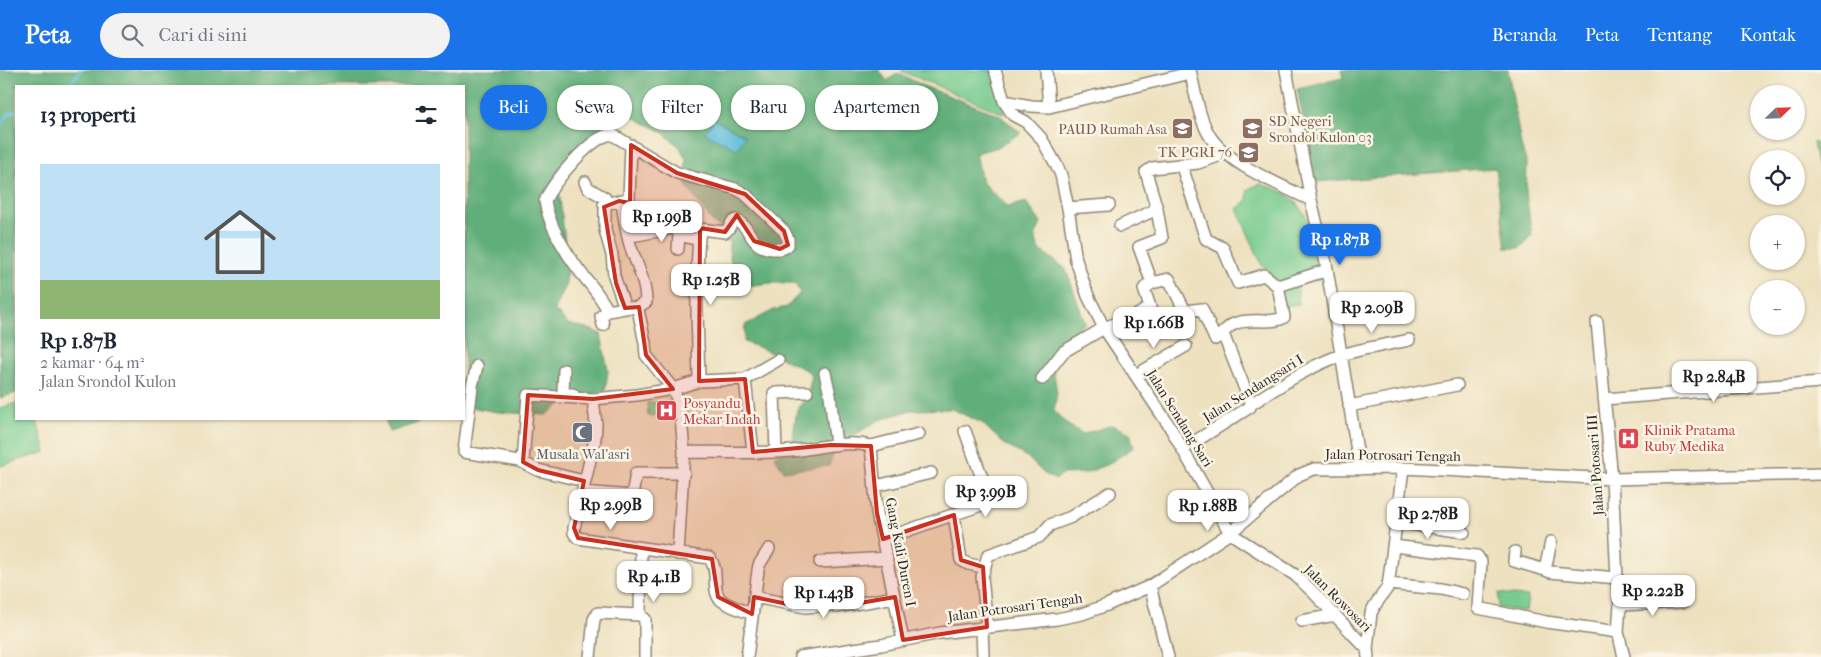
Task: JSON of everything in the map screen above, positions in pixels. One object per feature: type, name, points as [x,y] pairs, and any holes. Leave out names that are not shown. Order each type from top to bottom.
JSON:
[{"type":"street","name":"Jalan Sendang Sari","points":[[995,70],[1004,101],[1013,115],[1026,122],[1041,138],[1061,175],[1080,277],[1104,328],[1182,449],[1230,533]]},
{"type":"street","points":[[1046,70],[1049,107]]},
{"type":"street","points":[[1286,70],[1311,200],[1328,270],[1360,469]]},
{"type":"street","points":[[1004,101],[1049,107],[1190,72],[1202,118],[1209,134],[1224,154],[1311,200]]},
{"type":"street","points":[[608,311],[598,293],[568,254],[554,227],[546,205],[546,197],[590,144],[598,138],[609,134],[677,173],[729,187],[745,194],[784,231],[788,239],[788,245],[780,249],[762,246],[754,241],[744,225],[736,220],[724,232],[679,235]]},
{"type":"street","points":[[604,204],[628,201],[630,197],[631,145]]},
{"type":"street","points":[[1152,283],[1139,246],[1162,238],[1157,209],[1146,172],[1152,168],[1198,163],[1224,154]]},
{"type":"street","points":[[1042,379],[1063,352],[1104,328],[1136,316],[1150,307],[1144,290],[1152,283],[1169,279],[1186,311],[1202,309],[1215,339],[1234,324],[1256,320],[1280,320],[1284,317],[1278,286],[1264,275],[1238,283],[1223,248],[1206,239],[1181,164]]},
{"type":"street","points":[[585,182],[590,190],[604,198],[605,230],[612,256],[614,276],[631,310]]},
{"type":"street","points":[[622,202],[628,235],[643,282],[646,298],[646,302],[631,310]]},
{"type":"street","points":[[1068,208],[1108,205]]},
{"type":"street","points":[[1120,226],[1157,209]]},
{"type":"street","points":[[545,220],[565,259],[573,270],[582,274]]},
{"type":"street","points":[[628,235],[673,228],[677,230],[679,235],[678,249]]},
{"type":"street","points":[[699,381],[697,297],[700,234]]},
{"type":"street","points":[[1278,286],[1328,270]]},
{"type":"street","points":[[602,325],[601,316],[608,311],[631,310],[640,312],[646,343],[645,352],[672,389],[680,406],[684,473],[678,554]]},
{"type":"street","name":"Jalan Potosari III","points":[[1597,322],[1612,479],[1620,606],[1618,632],[1624,657]]},
{"type":"street","points":[[1223,334],[1251,404]]},
{"type":"street","name":"Jalan Sendangsari I","points":[[1182,449],[1295,377],[1341,355],[1409,340]]},
{"type":"street","points":[[1136,375],[1186,346]]},
{"type":"street","points":[[523,462],[528,395],[591,399],[637,395],[672,389],[699,381],[744,379],[778,360]]},
{"type":"street","points":[[477,366],[472,386],[464,452],[523,462],[538,470],[583,487],[632,496],[636,473],[684,473]]},
{"type":"street","points":[[564,370],[564,393],[583,395],[591,399]]},
{"type":"street","points":[[825,373],[830,395],[836,445]]},
{"type":"street","points":[[744,379],[753,452]]},
{"type":"street","points":[[1604,399],[1821,382]]},
{"type":"street","points":[[1350,406],[1457,385]]},
{"type":"street","points":[[776,452],[773,396],[779,392],[807,392]]},
{"type":"street","points":[[591,399],[596,424],[595,439],[574,533],[578,538],[709,558],[713,562],[715,569],[718,597],[752,614]]},
{"type":"street","points":[[883,539],[987,504],[989,497],[965,431]]},
{"type":"street","points":[[684,452],[776,452],[836,445],[868,445],[920,434]]},
{"type":"street","name":"Gang Kali Duren I","points":[[868,445],[876,486],[877,513],[903,640]]},
{"type":"street","points":[[1368,653],[1371,613],[1388,584],[1402,468]]},
{"type":"street","name":"Jalan Potrosari Tengah","points":[[800,657],[985,627],[1082,614],[1150,586],[1230,533],[1299,474],[1314,469],[1402,468],[1612,479],[1821,474]]},
{"type":"street","points":[[876,486],[931,473]]},
{"type":"street","points":[[983,657],[985,627],[982,577],[986,558],[992,552],[1039,536],[1050,525],[1071,517],[1110,493]]},
{"type":"street","points":[[954,515],[961,560],[968,564],[983,567]]},
{"type":"street","points":[[1396,522],[1464,532]]},
{"type":"street","name":"Jalan Rowosari","points":[[1230,533],[1295,575],[1336,615],[1368,653]]},
{"type":"street","points":[[1545,570],[1551,542]]},
{"type":"street","points":[[1393,546],[1477,556],[1481,562],[1478,608],[1546,622],[1618,632]]},
{"type":"street","points":[[640,615],[641,548]]},
{"type":"street","points":[[747,657],[759,565],[769,549]]},
{"type":"street","points":[[1514,557],[1554,573],[1617,578]]},
{"type":"street","points":[[820,562],[887,558]]},
{"type":"street","points":[[1388,584],[1441,589],[1462,594]]},
{"type":"street","points":[[1150,586],[1168,657]]},
{"type":"street","points":[[754,597],[805,607],[834,605],[837,608],[895,597]]},
{"type":"street","points":[[1620,606],[1683,602]]},
{"type":"street","points":[[590,657],[594,618],[598,613],[640,615],[645,618],[645,657]]},
{"type":"street","points":[[1302,621],[1336,615]]},
{"type":"street","points":[[881,645],[881,657]]},
{"type":"highlighted area","points":[[631,145],[677,173],[745,194],[784,231],[788,245],[780,249],[754,241],[737,215],[725,232],[700,228],[699,381],[745,379],[753,452],[831,445],[871,446],[877,513],[883,539],[954,515],[961,560],[983,567],[987,627],[903,640],[895,597],[837,607],[792,605],[754,597],[752,614],[718,597],[712,559],[578,538],[574,528],[584,481],[538,470],[523,462],[528,395],[593,399],[673,389],[646,355],[639,307],[625,308],[616,283],[604,207],[619,201],[630,203]]},
{"type":"green space","points":[[0,70],[879,70],[887,81],[898,73],[922,85],[815,85],[815,130],[938,130],[938,91],[999,115],[1021,133],[998,147],[976,153],[982,182],[1008,207],[1026,202],[1041,223],[1035,237],[1039,249],[1066,269],[1085,323],[1051,354],[1057,393],[1054,411],[1069,426],[1084,434],[1112,425],[1130,433],[1134,447],[1108,464],[1086,473],[1062,474],[1056,480],[1043,473],[1027,457],[1005,445],[982,423],[952,409],[911,410],[879,420],[836,446],[829,466],[784,471],[774,456],[791,446],[797,409],[807,397],[812,376],[808,371],[744,342],[745,325],[774,310],[787,307],[800,293],[795,283],[746,286],[733,275],[729,250],[729,234],[713,223],[685,184],[686,159],[680,147],[659,130],[721,130],[721,85],[642,85],[642,122],[632,116],[632,85],[557,85],[557,130],[601,130],[558,182],[567,259],[566,284],[554,309],[568,324],[587,328],[601,334],[608,371],[605,392],[571,397],[546,415],[497,412],[465,406],[465,85],[15,85],[15,393],[0,398]]},
{"type":"green space","points":[[992,70],[1004,114],[938,85],[901,71]]},
{"type":"green space","points":[[1341,70],[1508,70],[1521,145],[1527,164],[1526,193],[1532,236],[1520,248],[1506,248],[1495,168],[1316,182],[1297,88],[1343,78]]},
{"type":"green space","points":[[1813,142],[1821,147],[1821,164],[1817,166]]},
{"type":"green space","points":[[1260,184],[1286,194],[1294,201],[1302,210],[1313,232],[1320,257],[1322,279],[1297,282],[1299,304],[1284,306],[1279,285],[1262,265],[1237,209],[1247,200],[1248,189]]},
{"type":"green space","points":[[673,401],[674,414],[648,416],[647,403]]},
{"type":"green space","points":[[15,403],[15,420],[36,420],[46,452],[0,466],[0,408]]},
{"type":"green space","points":[[385,420],[422,420],[418,423],[390,432]]},
{"type":"green space","points":[[1499,593],[1528,597],[1526,611],[1498,608]]},
{"type":"water","points":[[721,123],[745,136],[737,149],[705,133],[707,130],[721,130]]},
{"type":"waterway","points":[[69,85],[81,70]]},
{"type":"waterway","points":[[0,126],[8,114],[15,111]]},
{"type":"place","name":"PAUD Rumah Asa","points":[[1183,129]]},
{"type":"place","name":"SD Negeri Srondol Kulon 03","points":[[1253,129]]},
{"type":"place","name":"TK PGRI 76","points":[[1248,152]]},
{"type":"place","name":"Posyandu Mekar Indah","points":[[667,411]]},
{"type":"place","name":"Musala Wal'asri","points":[[583,432]]},
{"type":"place","name":"Klinik Pratama Ruby Medika","points":[[1628,438]]}]
